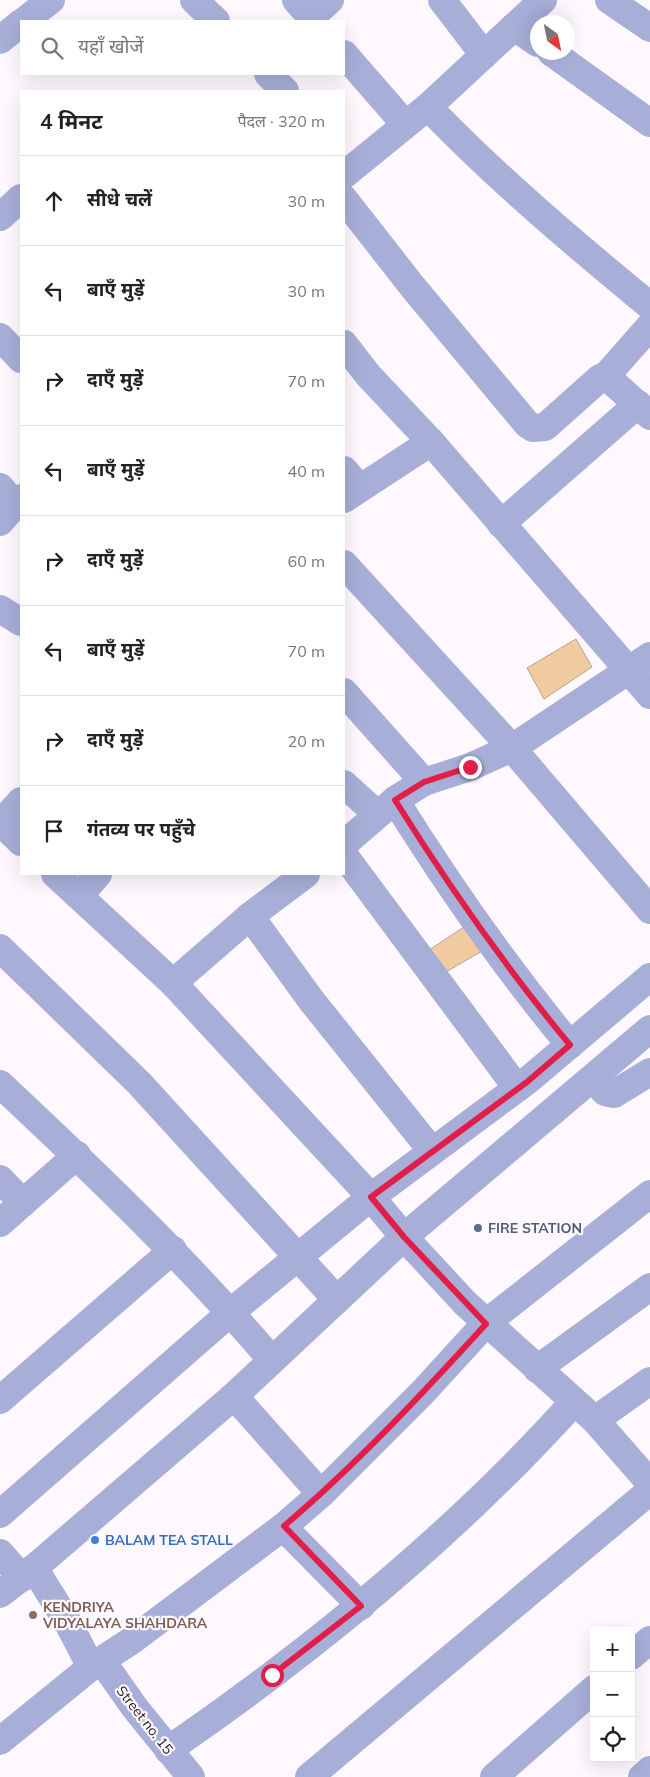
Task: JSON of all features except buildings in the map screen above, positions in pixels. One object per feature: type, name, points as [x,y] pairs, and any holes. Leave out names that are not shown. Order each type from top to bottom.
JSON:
[{"type":"street","points":[[26,20],[51,0]]},
{"type":"street","points":[[194,0],[215,20]]},
{"type":"street","points":[[442,0],[484,55]]},
{"type":"street","points":[[348,164],[430,105],[543,0]]},
{"type":"street","points":[[609,0],[650,28]]},
{"type":"street","points":[[0,40],[20,24]]},
{"type":"street","points":[[514,28],[530,38]]},
{"type":"street","points":[[345,55],[405,124]]},
{"type":"street","points":[[562,60],[650,123]]},
{"type":"street","points":[[269,75],[284,90]]},
{"type":"street","points":[[430,105],[433,112],[478,158],[542,216],[650,306]]},
{"type":"street","points":[[0,217],[20,199]]},
{"type":"street","points":[[345,200],[448,330],[527,424],[534,428],[545,427],[600,378],[606,376],[650,326]]},
{"type":"street","points":[[0,337],[20,358]]},
{"type":"street","points":[[345,345],[368,375],[431,442],[628,672],[650,695]]},
{"type":"street","points":[[501,524],[644,410],[606,376]]},
{"type":"street","points":[[349,485],[431,442]]},
{"type":"street","points":[[345,565],[512,748],[650,910]]},
{"type":"street","points":[[0,609],[20,621]]},
{"type":"street","points":[[345,843],[386,807],[424,782],[470,767],[512,748],[650,656]]},
{"type":"street","points":[[345,693],[424,782]]},
{"type":"street","points":[[345,785],[386,807],[424,848],[506,966],[570,1045]]},
{"type":"street","points":[[20,802],[0,823],[20,841]]},
{"type":"street","points":[[345,856],[518,1088]]},
{"type":"street","points":[[56,875],[172,983],[486,1324],[595,1420],[650,1483]]},
{"type":"street","points":[[79,896],[97,875]]},
{"type":"street","points":[[172,983],[250,916],[305,875]]},
{"type":"street","points":[[250,916],[311,1000],[432,1151]]},
{"type":"street","points":[[0,948],[139,1083],[337,1300]]},
{"type":"street","points":[[0,1514],[231,1312],[371,1197],[518,1088],[650,977]]},
{"type":"street","points":[[0,1594],[28,1573],[234,1396],[271,1359],[404,1237],[650,1029]]},
{"type":"street","points":[[593,1079],[605,1092],[614,1094],[650,1072]]},
{"type":"street","points":[[0,1084],[77,1155],[173,1250],[231,1312],[271,1359]]},
{"type":"street","points":[[0,1223],[77,1155]]},
{"type":"street","points":[[0,1179],[23,1204]]},
{"type":"street","points":[[0,1741],[96,1664],[284,1526],[321,1494],[422,1393],[486,1324],[650,1194]]},
{"type":"street","points":[[0,1400],[173,1250]]},
{"type":"street","points":[[537,1369],[650,1287]]},
{"type":"street","points":[[595,1420],[650,1381]]},
{"type":"street","points":[[234,1396],[321,1494]]},
{"type":"street","points":[[168,1750],[272,1675],[361,1606],[479,1501],[574,1402]]},
{"type":"street","points":[[309,1777],[650,1490]]},
{"type":"street","points":[[284,1526],[361,1606]]},
{"type":"street","name":"Street no. 15","points":[[1,1554],[28,1573],[67,1621],[96,1664],[190,1777]]},
{"type":"street","points":[[635,1653],[650,1640]]},
{"type":"street","points":[[494,1777],[590,1693]]},
{"type":"street","points":[[642,1777],[650,1770]]},
{"type":"place","name":"FIRE STATION","points":[[478,1228]]},
{"type":"place","name":"BALAM TEA STALL","points":[[95,1540]]},
{"type":"place","name":"KENDRIYA VIDYALAYA SHAHDARA","points":[[33,1615]]},
{"type":"route","points":[[272,1675],[361,1606],[284,1526],[321,1494],[422,1393],[486,1324],[404,1237],[371,1197],[527,1082],[570,1045],[506,966],[459,895],[424,848],[395,800],[424,782],[470,767]]}]
